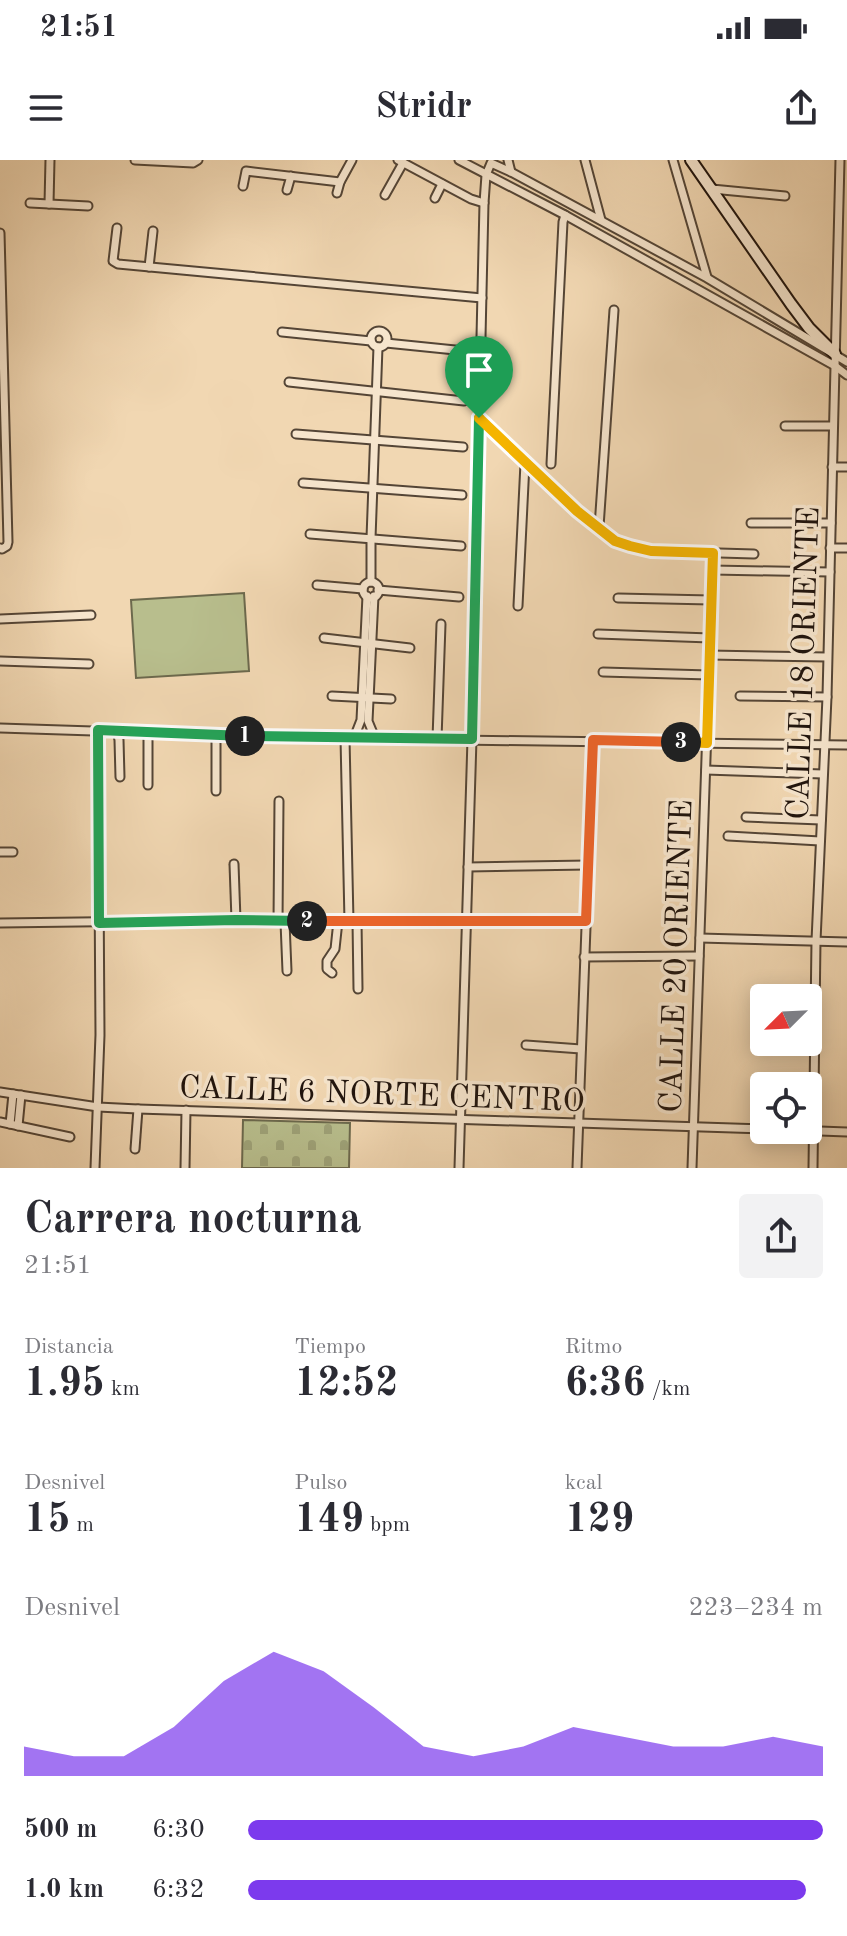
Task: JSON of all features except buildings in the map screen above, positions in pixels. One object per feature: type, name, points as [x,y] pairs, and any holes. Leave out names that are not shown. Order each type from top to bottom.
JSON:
[{"type":"street","points":[[49,204],[50,160]]},
{"type":"street","points":[[135,160],[193,163],[198,160]]},
{"type":"street","points":[[337,193],[352,160]]},
{"type":"street","points":[[459,160],[835,360],[847,362]]},
{"type":"street","points":[[508,160],[511,172]]},
{"type":"street","points":[[585,160],[601,220]]},
{"type":"street","points":[[673,160],[707,278]]},
{"type":"street","points":[[691,160],[791,304],[847,375]]},
{"type":"street","name":"CALLE 18 ORIENTE","points":[[815,1072],[840,160]]},
{"type":"street","points":[[385,195],[401,161],[484,203]]},
{"type":"street","points":[[459,1168],[484,203],[489,161],[707,278],[835,360]]},
{"type":"street","points":[[243,186],[246,171],[340,182]]},
{"type":"street","points":[[287,190],[291,176]]},
{"type":"street","points":[[435,198],[442,184]]},
{"type":"street","points":[[712,189],[785,196]]},
{"type":"street","points":[[30,203],[88,206]]},
{"type":"street","points":[[551,464],[565,215]]},
{"type":"street","points":[[117,228],[113,261],[118,264],[482,298]]},
{"type":"street","points":[[149,267],[153,231]]},
{"type":"street","points":[[0,233],[8,542],[7,546],[0,548]]},
{"type":"street","points":[[836,301],[847,303]]},
{"type":"street","points":[[599,527],[614,310]]},
{"type":"street","points":[[282,332],[465,351]]},
{"type":"street","points":[[375,738],[368,721],[366,698],[371,593],[367,583],[371,582],[378,344]]},
{"type":"street","points":[[289,382],[464,401]]},
{"type":"street","points":[[479,418],[577,511],[615,541],[642,549],[754,554]]},
{"type":"street","points":[[785,426],[833,426]]},
{"type":"street","points":[[296,434],[463,447]]},
{"type":"street","points":[[0,481],[5,458]]},
{"type":"street","points":[[518,606],[525,463]]},
{"type":"street","points":[[832,467],[847,467]]},
{"type":"street","points":[[303,483],[462,495]]},
{"type":"street","points":[[751,523],[831,523]]},
{"type":"street","points":[[310,534],[461,546]]},
{"type":"street","points":[[830,548],[847,548]]},
{"type":"street","name":"CALLE 20 ORIENTE","points":[[692,1168],[713,553]]},
{"type":"street","points":[[712,570],[830,572]]},
{"type":"street","points":[[317,585],[371,593],[459,597]]},
{"type":"street","points":[[618,598],[711,600]]},
{"type":"street","points":[[0,619],[91,615]]},
{"type":"street","points":[[437,739],[441,624]]},
{"type":"street","points":[[598,634],[710,638]]},
{"type":"street","points":[[324,638],[410,648]]},
{"type":"street","points":[[709,655],[827,657]]},
{"type":"street","points":[[0,661],[89,664]]},
{"type":"street","points":[[603,672],[709,675]]},
{"type":"street","points":[[332,696],[391,699]]},
{"type":"street","points":[[740,696],[827,697]]},
{"type":"street","points":[[358,989],[353,921],[349,738],[361,720],[366,698]]},
{"type":"street","points":[[0,728],[349,738],[847,745]]},
{"type":"street","points":[[95,1168],[100,1035],[98,730]]},
{"type":"street","points":[[117,731],[120,777]]},
{"type":"street","points":[[148,733],[148,785]]},
{"type":"street","points":[[216,735],[216,791]]},
{"type":"street","points":[[577,1168],[593,740]]},
{"type":"street","points":[[706,770],[823,774]]},
{"type":"street","points":[[279,801],[282,922],[287,971]]},
{"type":"street","points":[[746,817],[821,820]]},
{"type":"street","points":[[728,836],[820,841]]},
{"type":"street","points":[[0,852],[13,852]]},
{"type":"street","points":[[234,864],[236,920]]},
{"type":"street","points":[[468,867],[588,865]]},
{"type":"street","points":[[332,973],[327,969],[327,961],[335,949],[338,921]]},
{"type":"street","points":[[0,923],[586,921]]},
{"type":"street","points":[[700,938],[847,942]]},
{"type":"street","points":[[584,957],[699,956]]},
{"type":"street","points":[[526,1045],[581,1049]]},
{"type":"street","name":"CALLE 6 NORTE CENTRO","points":[[0,1092],[98,1107],[138,1109],[750,1129]]},
{"type":"street","points":[[14,1125],[17,1094]]},
{"type":"street","points":[[135,1149],[138,1109]]},
{"type":"street","points":[[185,1168],[186,1110]]},
{"type":"street","points":[[0,1122],[70,1137]]},
{"type":"street","points":[[822,1131],[847,1132]]},
{"type":"street","name":"CALLE 18 ORIENTE","points":[[813,1168],[814,1144]]},
{"type":"green space","points":[[244,593],[249,671],[136,678],[131,600]]},
{"type":"green space","points":[[243,1120],[350,1123],[349,1168],[242,1168]]},
{"type":"route","points":[[479,418],[577,511],[615,541],[651,551],[713,553],[707,743],[593,740],[586,921],[236,920],[99,923],[98,730],[307,738],[472,739],[479,418]]}]
